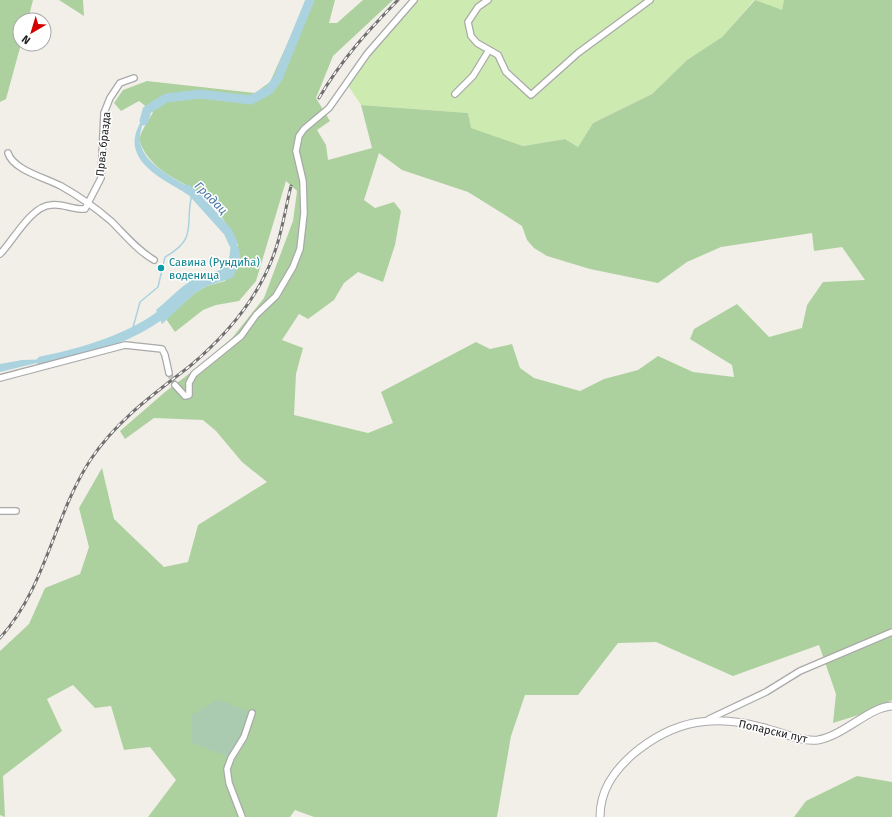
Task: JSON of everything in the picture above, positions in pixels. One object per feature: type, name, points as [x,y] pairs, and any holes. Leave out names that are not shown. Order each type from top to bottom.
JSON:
[{"type":"street","points":[[175,384],[185,396],[190,395],[189,383],[194,374],[241,336],[256,315],[276,296],[293,267],[300,249],[304,213],[303,180],[296,151],[297,144],[304,129],[329,108],[367,54],[414,0]]},
{"type":"street","points":[[488,0],[478,7],[468,22],[471,36],[477,43],[498,55],[506,72],[532,95],[583,49],[650,0]]},
{"type":"street","points":[[455,94],[473,76],[489,50]]},
{"type":"street","name":"Прва бразда","points":[[88,204],[101,178],[104,113],[120,83],[134,78]]},
{"type":"street","points":[[8,153],[10,160],[19,167],[58,184],[74,193],[110,220],[143,253],[154,260]]},
{"type":"street","points":[[0,254],[34,213],[42,207],[52,204],[78,210],[85,209],[88,204]]},
{"type":"street","points":[[0,378],[126,345],[162,349],[165,354],[169,373]]},
{"type":"street","points":[[0,511],[16,511]]},
{"type":"street","points":[[709,719],[766,692],[800,671],[892,632]]},
{"type":"street","name":"Попарски пут","points":[[600,817],[600,802],[604,790],[629,758],[650,741],[662,734],[693,722],[709,719],[758,726],[802,739],[818,740],[843,731],[881,708],[892,706]]},
{"type":"street","points":[[242,817],[229,783],[227,769],[231,758],[244,737],[252,713]]},
{"type":"green space","points":[[0,0],[33,0],[30,12],[12,12],[12,52],[19,52],[6,99],[0,102]]},
{"type":"green space","points":[[59,0],[83,0],[84,16]]},
{"type":"green space","points":[[307,0],[335,0],[329,23],[337,23],[363,0],[393,0],[333,56],[316,98],[330,121],[317,130],[326,145],[328,160],[372,148],[361,105],[468,113],[471,128],[523,146],[565,139],[578,147],[593,123],[652,94],[687,60],[722,37],[755,0],[782,10],[784,0],[892,0],[892,700],[868,712],[833,723],[836,694],[819,645],[733,676],[656,642],[618,643],[578,695],[525,695],[511,736],[497,817],[314,817],[295,810],[290,817],[148,817],[176,780],[150,747],[124,750],[111,706],[95,708],[73,685],[47,699],[62,731],[3,776],[5,817],[0,815],[0,651],[29,624],[45,588],[80,574],[89,547],[79,508],[102,468],[114,519],[164,567],[188,562],[198,525],[267,482],[242,462],[216,431],[203,420],[154,418],[125,439],[120,431],[165,392],[198,367],[232,338],[264,298],[293,221],[297,191],[286,181],[256,281],[239,301],[216,305],[203,310],[175,332],[166,319],[195,293],[207,286],[225,281],[238,245],[224,220],[205,198],[167,174],[146,154],[141,144],[140,137],[153,112],[139,101],[121,111],[114,103],[123,90],[147,81],[255,93],[270,82]],"holes":[[[379,153],[402,170],[468,192],[522,226],[527,240],[534,248],[547,256],[590,269],[658,283],[687,262],[721,247],[812,233],[814,251],[842,247],[865,280],[823,282],[807,305],[802,328],[769,337],[737,304],[694,329],[690,339],[732,365],[734,377],[693,372],[658,356],[638,370],[604,379],[580,391],[534,378],[520,368],[512,344],[490,349],[476,342],[381,392],[393,423],[368,433],[294,415],[296,374],[303,348],[282,340],[299,314],[308,319],[334,300],[344,283],[358,272],[383,282],[395,245],[401,211],[394,202],[375,208],[364,200]]]},
{"type":"green space","points":[[413,0],[754,0],[722,37],[687,60],[652,94],[593,123],[578,147],[565,139],[523,146],[470,128],[468,113],[361,105],[345,81],[364,53]]},
{"type":"green space","points":[[754,0],[784,0],[782,11]]},
{"type":"green space","points":[[218,699],[252,713],[231,758],[192,743],[191,715]]},
{"type":"green space","points":[[857,776],[892,782],[892,817],[794,817],[806,801]]},
{"type":"water","points":[[147,110],[140,135],[141,147],[146,156],[161,170],[197,192],[194,198],[153,173],[138,155],[135,145],[136,133]]},
{"type":"water","points":[[228,232],[239,249],[240,254],[239,264],[232,278],[207,286],[195,293],[162,324],[156,310],[187,283],[221,269],[228,261],[230,242]]},
{"type":"water","points":[[53,359],[0,372],[0,364],[22,360]]},
{"type":"waterway","name":"Градац","points":[[144,121],[147,110],[166,98],[200,94],[251,100],[269,90],[278,78],[310,0]]},
{"type":"waterway","name":"Градац","points":[[187,189],[192,192],[228,232],[233,243]]},
{"type":"waterway","points":[[132,331],[140,302],[158,287],[165,257],[176,250],[186,237],[192,194]]},
{"type":"waterway","name":"Градац","points":[[41,361],[91,348],[125,336],[155,319],[168,309]]},
{"type":"tunnel","points":[[169,373],[175,385]]},
{"type":"railway","points":[[319,98],[355,47],[398,0]]},
{"type":"railway","points":[[0,638],[16,618],[28,597],[78,481],[101,445],[137,408],[204,354],[230,327],[253,296],[271,263],[281,231],[291,186]]},
{"type":"place","name":"Савина (Рундића) воденица","points":[[161,268]]}]
